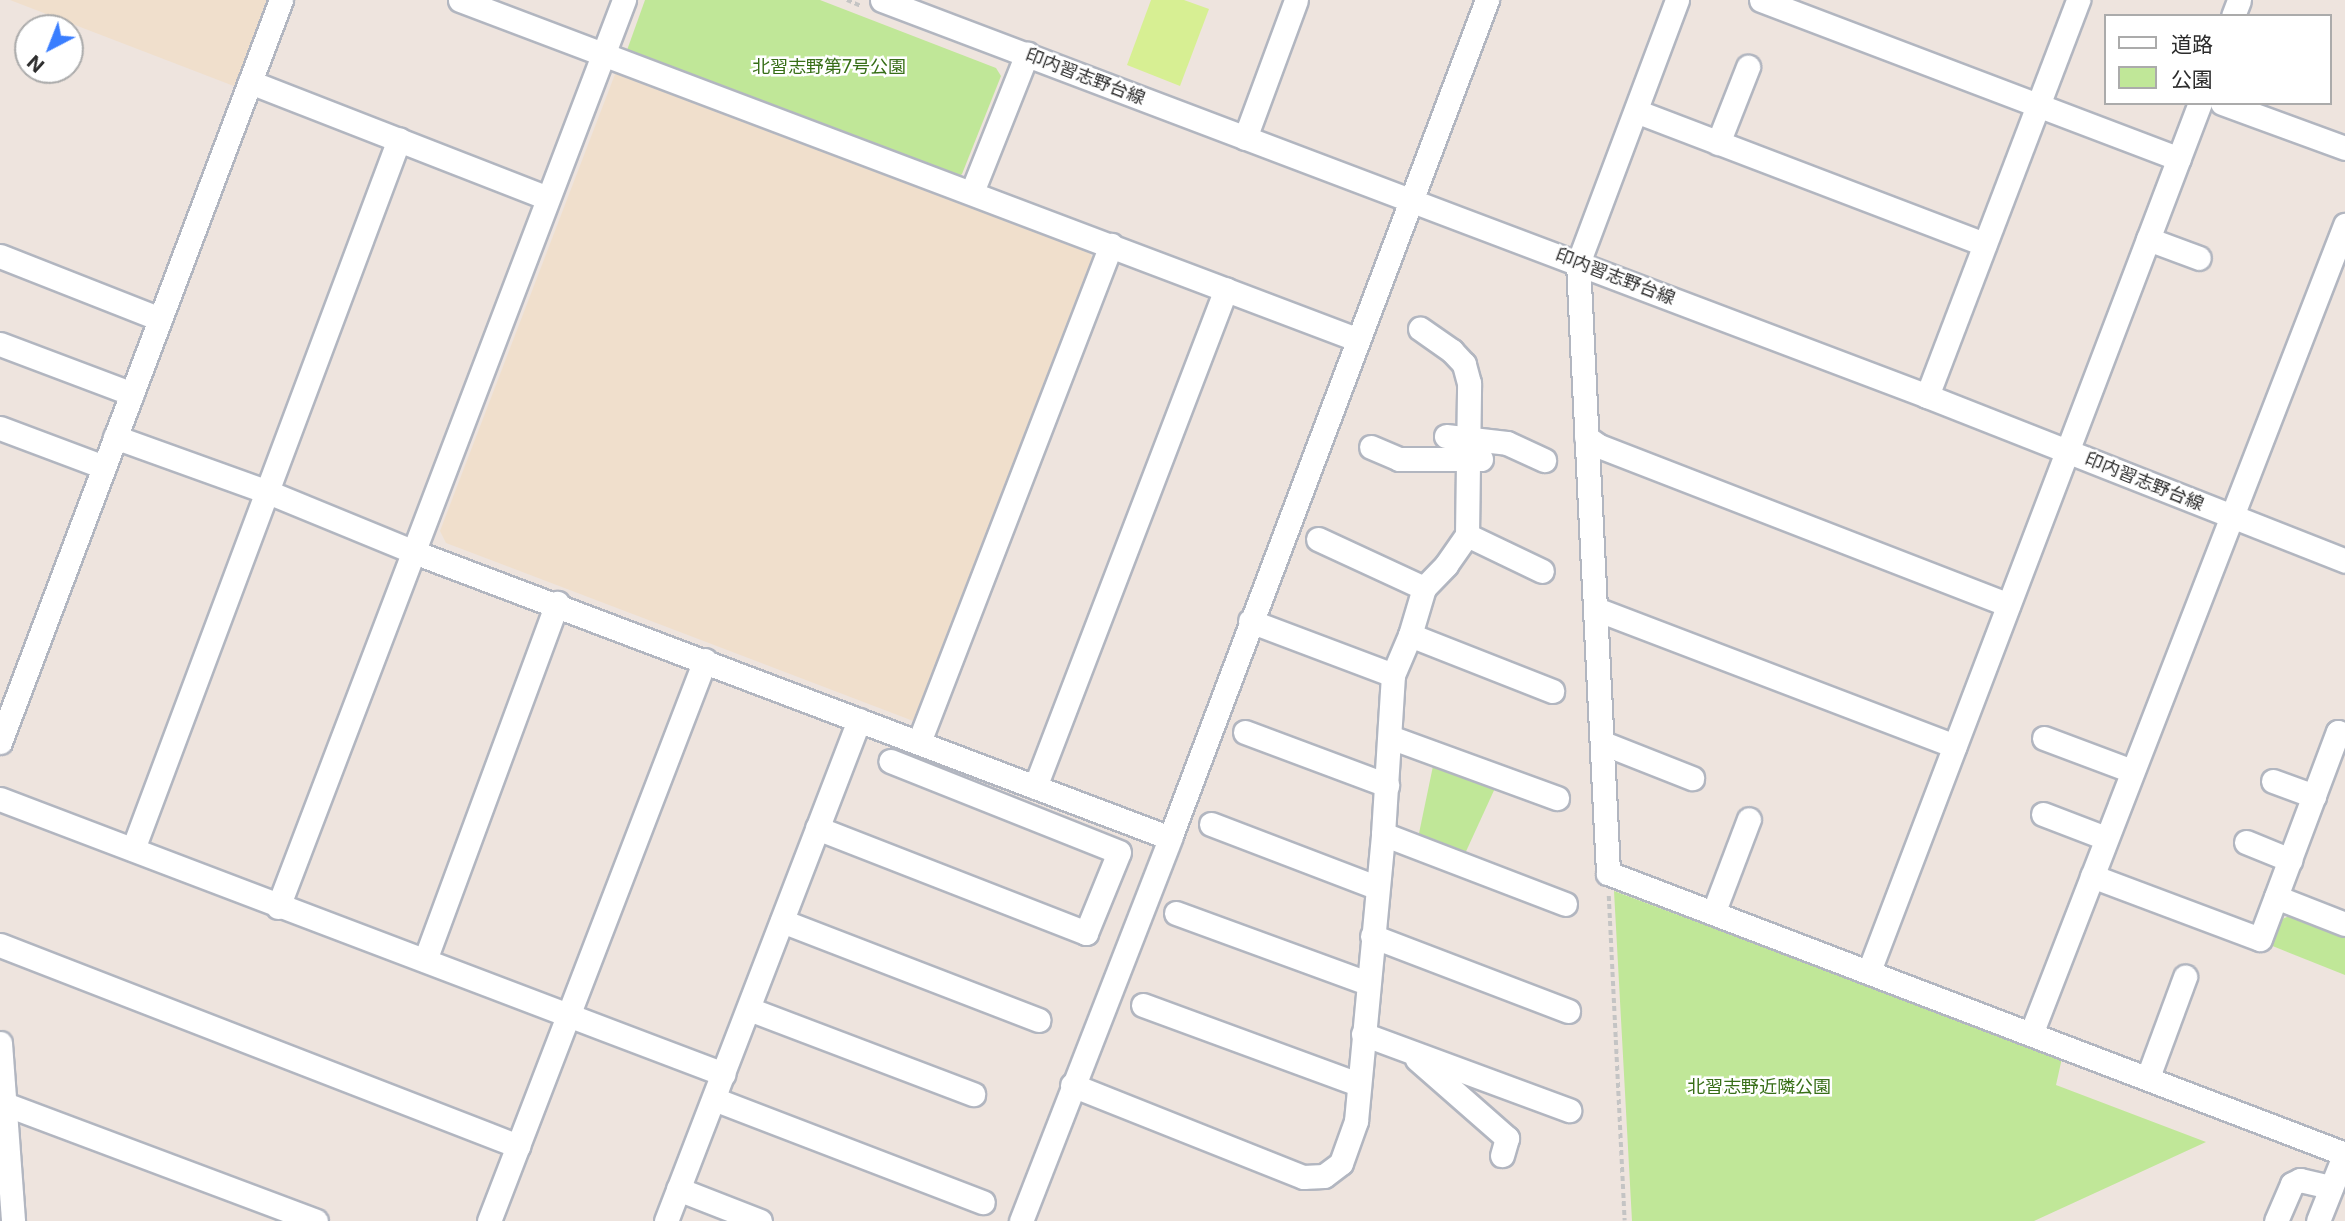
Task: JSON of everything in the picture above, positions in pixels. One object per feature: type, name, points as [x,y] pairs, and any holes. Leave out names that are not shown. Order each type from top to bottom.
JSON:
[{"type":"street","points":[[0,742],[281,0]]},
{"type":"street","points":[[460,0],[1356,339]]},
{"type":"street","points":[[278,907],[624,0]]},
{"type":"street","name":"印内習志野台線","points":[[882,0],[1927,396],[2345,561]]},
{"type":"street","points":[[1245,138],[1296,0]]},
{"type":"street","points":[[1021,1221],[1170,838],[1356,339],[1487,0]]},
{"type":"street","points":[[1676,0],[1577,263],[1608,873],[1714,911],[2345,1154],[2318,1221]]},
{"type":"street","points":[[1761,0],[2179,159]]},
{"type":"street","points":[[1927,396],[2078,0]]},
{"type":"street","points":[[972,192],[1027,54]]},
{"type":"street","points":[[1718,143],[1748,66]]},
{"type":"street","points":[[250,82],[547,198]]},
{"type":"street","points":[[1869,971],[2199,105]]},
{"type":"street","points":[[2227,105],[2345,148]]},
{"type":"street","points":[[1636,111],[1985,244]]},
{"type":"street","points":[[133,849],[399,139]]},
{"type":"street","points":[[2031,1034],[2345,225]]},
{"type":"street","points":[[2148,239],[2199,258]]},
{"type":"street","points":[[919,743],[1111,245]]},
{"type":"street","points":[[0,256],[160,319]]},
{"type":"street","points":[[1035,787],[1226,289]]},
{"type":"street","points":[[1072,1085],[1303,1177],[1334,1171],[1341,1163],[1356,1121],[1383,834],[1393,675],[1410,635],[1424,588],[1446,565],[1467,535],[1474,452],[1469,383],[1464,364],[1443,342],[1420,329]]},
{"type":"street","points":[[0,344],[132,394]]},
{"type":"street","points":[[0,428],[104,467]]},
{"type":"street","points":[[1446,436],[1474,452]]},
{"type":"street","points":[[115,438],[268,492],[414,552],[558,603],[1170,838]]},
{"type":"street","points":[[1586,438],[1612,451],[2008,605]]},
{"type":"street","points":[[1371,447],[1399,459],[1474,452],[1507,443],[1544,460]]},
{"type":"street","points":[[1467,535],[1542,572]]},
{"type":"street","points":[[1318,539],[1424,588]]},
{"type":"street","points":[[425,960],[558,603]]},
{"type":"street","points":[[1596,609],[1955,746]]},
{"type":"street","points":[[1250,621],[1393,675]]},
{"type":"street","points":[[1410,635],[1552,691]]},
{"type":"street","points":[[489,1221],[705,660]]},
{"type":"street","points":[[666,1221],[859,720]]},
{"type":"street","points":[[1245,732],[1387,785]]},
{"type":"street","points":[[2092,876],[2260,939],[2337,732],[2345,735]]},
{"type":"street","points":[[1390,737],[1557,798]]},
{"type":"street","points":[[2044,738],[2132,771]]},
{"type":"street","points":[[1603,743],[1692,778]]},
{"type":"street","points":[[817,828],[1086,933],[1119,852],[890,761]]},
{"type":"street","points":[[2273,782],[2315,796]]},
{"type":"street","points":[[0,799],[278,907],[723,1074]]},
{"type":"street","points":[[2043,814],[2106,838]]},
{"type":"street","points":[[1714,911],[1749,818]]},
{"type":"street","points":[[1211,824],[1376,887]]},
{"type":"street","points":[[1383,834],[1564,904]]},
{"type":"street","points":[[2246,842],[2290,860]]},
{"type":"street","points":[[2276,897],[2345,924]]},
{"type":"street","points":[[1176,913],[1367,983]]},
{"type":"street","points":[[782,921],[1039,1020]]},
{"type":"street","points":[[1372,936],[1569,1011]]},
{"type":"street","points":[[0,945],[518,1146]]},
{"type":"street","points":[[2148,1077],[2185,977]]},
{"type":"street","points":[[1143,1005],[1358,1084]]},
{"type":"street","points":[[749,1009],[973,1094]]},
{"type":"street","points":[[1363,1034],[1569,1110]]},
{"type":"street","points":[[0,1043],[13,1221]]},
{"type":"street","points":[[1407,1050],[1507,1138],[1502,1155]]},
{"type":"street","points":[[713,1099],[983,1202]]},
{"type":"street","points":[[5,1104],[316,1221]]},
{"type":"street","points":[[2276,1221],[2292,1184],[2300,1180],[2331,1187]]},
{"type":"street","points":[[678,1189],[760,1221]]},
{"type":"path","points":[[1608,873],[1625,1221]]},
{"type":"shaded area","points":[[10,0],[274,0],[239,88],[84,28],[84,14],[46,14]]},
{"type":"shaded area","points":[[617,69],[1087,248],[1094,261],[916,722],[446,543],[440,531]]},
{"type":"green space","name":"北習志野第7号公園","points":[[645,0],[820,0],[996,68],[1001,76],[962,174],[955,180],[626,53]]},
{"type":"green space","points":[[1151,0],[1184,0],[1209,9],[1180,86],[1127,65]]},
{"type":"green space","points":[[1433,766],[1496,786],[1463,858],[1417,843]]},
{"type":"green space","name":"北習志野近隣公園","points":[[1614,891],[2062,1058],[2056,1085],[2206,1142],[2034,1221],[1632,1221]]},
{"type":"green space","points":[[2289,916],[2345,938],[2345,975],[2270,945],[2280,920]]}]
